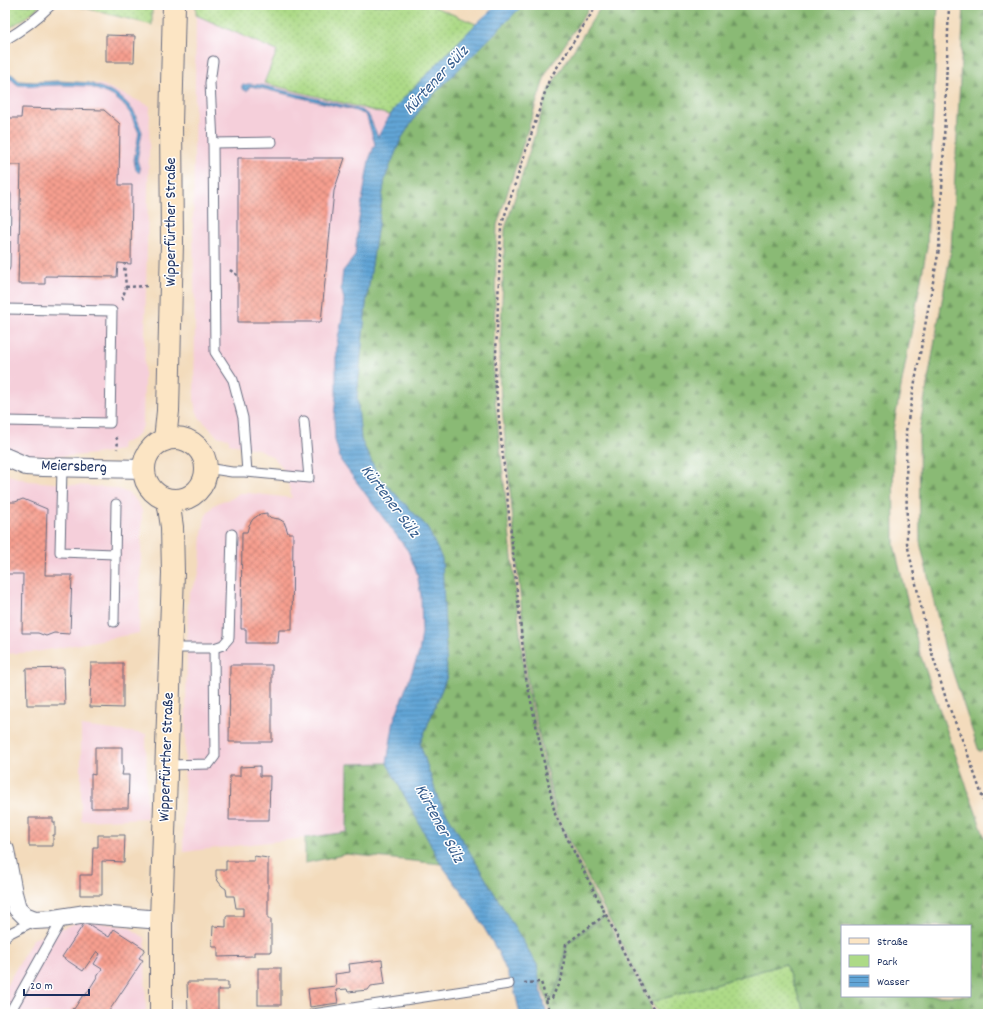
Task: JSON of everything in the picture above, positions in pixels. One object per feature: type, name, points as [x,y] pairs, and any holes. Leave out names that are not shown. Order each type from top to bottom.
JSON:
[{"type":"main road","name":"Wipperfürther Straße","points":[[165,440],[169,403],[172,242],[171,124],[174,5]]},
{"type":"main road","points":[[173,438],[181,438],[192,444],[201,453],[205,460],[206,468],[202,485],[196,492],[181,500],[168,500],[155,494],[149,487],[145,478],[144,461],[147,454],[158,443],[173,438]]},
{"type":"main road","name":"Wipperfürther Straße","points":[[161,1014],[161,920],[173,573],[172,527],[168,500]]},
{"type":"street","name":"Meiersberg","points":[[5,457],[26,466],[144,469]]},
{"type":"street","points":[[5,850],[17,908],[25,916],[35,920],[63,918],[86,914],[161,920]]},
{"type":"lane","points":[[5,40],[20,31],[51,5]]},
{"type":"lane","points":[[214,61],[210,83],[213,143],[215,352],[233,380],[243,418],[248,472]]},
{"type":"lane","points":[[213,143],[272,142]]},
{"type":"lane","points":[[5,267],[6,195]]},
{"type":"lane","points":[[5,309],[112,311],[110,423],[5,421]]},
{"type":"lane","points":[[206,468],[232,472],[248,472],[309,478],[304,420]]},
{"type":"lane","points":[[62,468],[60,552],[115,554]]},
{"type":"lane","points":[[114,622],[116,504]]},
{"type":"lane","points":[[171,648],[214,648],[223,645],[229,638],[232,534]]},
{"type":"lane","points":[[167,765],[210,764],[215,756],[214,648]]},
{"type":"lane","points":[[9,1014],[63,918]]},
{"type":"lane","points":[[5,938],[6,935],[35,920]]},
{"type":"lane","points":[[313,1014],[509,984]]},
{"type":"path","points":[[597,5],[549,80],[501,227],[495,380],[526,678],[555,814],[656,1014]]},
{"type":"path","points":[[949,5],[939,249],[906,431],[907,543],[930,646],[947,702],[966,749],[988,813]]},
{"type":"path","points":[[112,311],[122,301],[126,287],[124,264]]},
{"type":"path","points":[[126,287],[152,285]]},
{"type":"path","points":[[546,999],[552,998],[562,976],[566,944],[606,915]]},
{"type":"path","points":[[541,982],[550,1014]]},
{"type":"shaded area","points":[[196,15],[277,51],[264,83],[390,115],[378,138],[369,116],[363,111],[261,85],[250,84],[242,89],[247,91],[250,86],[260,88],[353,110],[364,114],[367,117],[375,144],[369,160],[358,225],[355,256],[343,271],[341,288],[344,299],[343,314],[336,355],[336,395],[334,418],[335,440],[341,461],[408,551],[417,573],[421,596],[422,633],[419,653],[394,720],[387,763],[348,765],[347,832],[183,852],[188,605],[189,594],[198,577],[205,517],[214,505],[231,499],[239,493],[292,498],[286,476],[279,463],[271,456],[258,449],[229,444],[229,439],[217,436],[199,417],[195,407],[193,223]]},
{"type":"shaded area","points":[[5,77],[11,79],[18,85],[88,86],[113,96],[124,105],[130,113],[139,133],[134,160],[139,168],[137,160],[142,132],[134,112],[115,93],[89,83],[103,85],[150,106],[143,426],[136,437],[122,443],[121,450],[74,456],[44,456],[29,455],[5,446]]},
{"type":"shaded area","points":[[5,474],[29,481],[114,488],[128,493],[134,498],[142,511],[139,633],[36,652],[5,654]]},
{"type":"shaded area","points":[[81,726],[146,734],[147,818],[81,821]]},
{"type":"shaded area","points":[[83,920],[129,927],[145,938],[146,1014],[5,1014],[5,988],[33,939]]},
{"type":"green space","points":[[5,5],[41,5],[5,31]]},
{"type":"green space","points":[[73,5],[152,5],[152,25]]},
{"type":"green space","points":[[196,5],[430,5],[476,24],[398,104],[390,115],[264,83],[277,51],[196,15]]},
{"type":"green space","points":[[523,5],[591,5],[546,73],[497,225],[493,381],[525,678],[554,814],[604,915],[566,944],[561,976],[552,998],[562,976],[567,944],[605,916],[649,1002],[653,1014],[551,1014],[541,982],[539,982],[537,965],[438,799],[420,744],[447,676],[427,527],[379,477],[361,440],[357,396],[366,304],[385,178],[401,139],[423,105]]},
{"type":"green space","points":[[602,5],[938,5],[927,247],[893,430],[894,545],[920,654],[988,847],[988,1014],[806,1014],[785,964],[651,1002],[556,814],[527,678],[499,376],[505,229],[549,89]]},
{"type":"green space","points":[[964,5],[988,5],[988,750],[979,751],[945,649],[920,542],[919,431],[951,250]]},
{"type":"green space","points":[[387,763],[441,864],[347,854],[305,863],[305,838],[347,832],[348,764]]},
{"type":"green space","points":[[785,964],[806,1014],[659,1014],[651,1002]]},
{"type":"water","name":"Kürtener Sülz","points":[[497,5],[523,5],[423,105],[401,139],[385,178],[366,304],[357,396],[361,440],[379,477],[427,527],[442,559],[447,676],[420,744],[438,799],[537,965],[540,986],[547,1014],[520,1014],[514,988],[498,952],[469,902],[441,864],[387,763],[394,720],[419,653],[422,633],[421,596],[417,573],[408,551],[341,461],[335,440],[334,418],[336,395],[336,355],[344,299],[341,288],[343,271],[355,256],[358,225],[369,160],[375,144],[367,117],[364,114],[353,110],[260,88],[250,86],[247,91],[242,89],[242,85],[261,85],[363,111],[369,116],[378,137],[398,104],[476,24]]},
{"type":"water","points":[[5,72],[13,75],[19,81],[89,83],[115,93],[127,103],[134,112],[142,132],[137,160],[140,170],[139,173],[136,170],[134,160],[139,133],[130,113],[124,105],[113,96],[88,86],[18,85],[11,79],[5,77]]},
{"type":"building","points":[[106,35],[135,36],[134,62],[106,62]]},
{"type":"building","points":[[22,108],[104,110],[120,124],[119,185],[132,185],[131,264],[118,263],[117,277],[45,276],[45,284],[18,284],[21,165],[5,165],[5,118],[21,118]]},
{"type":"building","points":[[238,158],[345,158],[334,191],[321,322],[238,322]]},
{"type":"building","points":[[23,499],[47,509],[45,575],[72,575],[70,634],[54,633],[46,636],[38,633],[22,633],[23,574],[5,574],[5,502],[15,502]]},
{"type":"building","points":[[267,513],[267,517],[279,519],[284,522],[288,533],[293,533],[292,630],[279,630],[278,643],[246,643],[246,629],[241,629],[242,532],[247,532],[253,519],[260,514]]},
{"type":"building","points":[[91,663],[123,663],[123,708],[90,707]]},
{"type":"building","points":[[230,665],[272,665],[272,742],[229,742]]},
{"type":"building","points":[[64,668],[65,705],[27,705],[26,669]]},
{"type":"building","points":[[95,747],[122,747],[122,775],[129,775],[128,808],[91,808],[91,774],[95,775]]},
{"type":"building","points":[[260,766],[260,776],[270,776],[269,820],[229,820],[230,776],[240,776],[240,767]]},
{"type":"building","points":[[29,818],[53,818],[53,822],[55,822],[55,835],[53,835],[53,846],[29,846]]},
{"type":"building","points":[[98,835],[125,835],[124,862],[102,861],[102,895],[80,895],[80,875],[92,875],[93,847],[98,847]]},
{"type":"building","points":[[254,856],[268,858],[268,919],[271,919],[271,952],[254,952],[254,956],[218,957],[218,947],[213,947],[212,945],[213,926],[226,927],[226,916],[243,916],[243,908],[236,908],[234,896],[227,896],[226,889],[218,881],[216,870],[226,870],[226,861],[254,861]]},
{"type":"building","points":[[85,922],[109,937],[114,929],[145,949],[139,958],[143,960],[109,1011],[114,1014],[69,1014],[83,995],[85,996],[102,969],[94,964],[100,954],[97,951],[83,971],[62,957]]},
{"type":"building","points":[[382,960],[385,984],[371,986],[368,990],[348,992],[347,989],[336,990],[338,1003],[310,1007],[308,989],[336,986],[335,974],[350,972],[349,964]]},
{"type":"building","points":[[258,968],[281,968],[281,1005],[258,1005]]},
{"type":"building","points":[[187,982],[228,982],[228,990],[218,990],[218,1014],[188,1014]]}]
